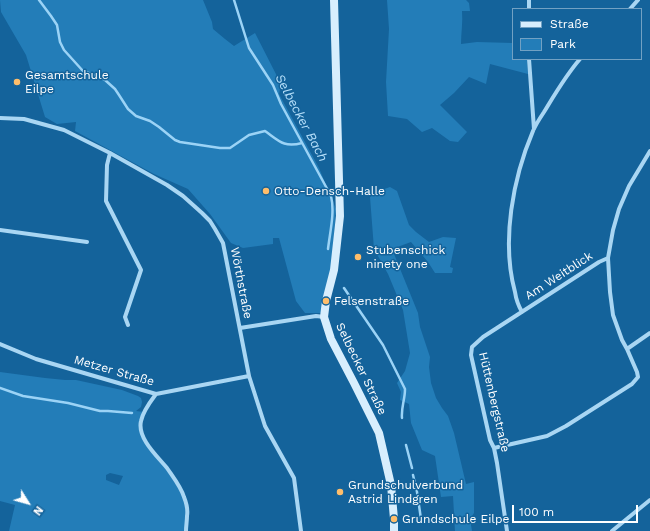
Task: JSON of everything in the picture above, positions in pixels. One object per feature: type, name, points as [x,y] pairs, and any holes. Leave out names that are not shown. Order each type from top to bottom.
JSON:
[{"type":"main road","name":"Selbecker Straße","points":[[334,0],[340,216],[334,270],[326,301],[324,317],[331,339],[379,433],[391,485],[394,531]]},
{"type":"street","points":[[631,8],[638,0]]},
{"type":"street","points":[[529,60],[534,129]]},
{"type":"street","points":[[522,312],[518,306],[511,279],[509,254],[509,235],[515,189],[524,153],[534,129],[551,100],[572,68],[579,60]]},
{"type":"street","name":"Wörthstraße","points":[[0,118],[24,119],[64,130],[110,153],[167,185],[183,196],[210,221],[216,229],[222,243],[249,376],[265,426],[294,478],[301,531]]},
{"type":"street","name":"Am Weitblick","points":[[494,448],[547,436],[566,426],[632,384],[638,377],[613,315],[608,258],[619,209],[629,186],[650,151]]},
{"type":"street","points":[[110,153],[107,165],[106,201],[140,270],[125,318],[128,325]]},
{"type":"street","points":[[0,230],[87,242]]},
{"type":"street","name":"Am Weitblick","points":[[522,312],[599,262],[608,258]]},
{"type":"street","name":"Hüttenbergstraße","points":[[507,531],[498,463],[488,433],[471,351],[474,344],[483,337],[522,312]]},
{"type":"street","points":[[240,328],[316,316],[324,317]]},
{"type":"street","points":[[627,349],[650,333]]},
{"type":"street","name":"Metzer Straße","points":[[0,344],[36,359],[156,394],[249,376]]},
{"type":"street","points":[[156,394],[144,411],[140,423],[142,436],[175,480],[184,497],[187,516],[186,531]]},
{"type":"street","points":[[612,531],[650,500]]},
{"type":"green space","points":[[0,0],[203,0],[212,22],[213,29],[234,46],[255,33],[281,84],[279,94],[319,168],[336,209],[332,269],[321,313],[305,313],[296,301],[279,238],[273,238],[273,244],[243,248],[231,243],[210,214],[188,189],[154,174],[75,131],[76,122],[57,124],[45,117],[26,55],[1,12]]},
{"type":"green space","points":[[387,0],[466,0],[469,3],[470,11],[462,11],[461,44],[477,42],[512,43],[512,60],[527,60],[528,74],[490,64],[486,84],[469,77],[440,105],[467,132],[458,142],[450,141],[432,128],[422,132],[407,119],[388,116],[386,82],[389,29]]},
{"type":"green space","points":[[390,187],[397,191],[409,225],[416,232],[429,242],[443,237],[456,238],[450,267],[453,268],[452,273],[435,273],[411,242],[392,249],[418,313],[420,327],[430,357],[429,367],[431,383],[436,398],[448,416],[454,433],[466,484],[474,482],[474,513],[470,519],[472,531],[455,531],[453,496],[441,497],[435,456],[422,450],[411,423],[409,404],[400,400],[401,392],[397,383],[405,371],[410,353],[403,310],[388,274],[374,249],[370,197],[379,191]]},
{"type":"green space","points":[[0,372],[45,378],[76,380],[122,390],[141,398],[141,407],[136,411],[144,412],[140,423],[142,436],[159,458],[184,497],[187,516],[186,531],[9,531],[15,505],[0,501]],"holes":[[[110,473],[123,476],[119,485],[106,480],[106,475]]]},
{"type":"waterway","points":[[39,0],[57,25],[60,42],[64,50],[83,71],[105,80],[115,89],[128,109],[136,116],[150,121],[175,140],[220,148],[230,148],[249,135],[265,131],[282,143],[291,145],[302,143]]},
{"type":"waterway","name":"Selbecker Bach","points":[[234,0],[249,48],[273,85],[281,104],[331,196],[332,215],[328,249]]},
{"type":"waterway","name":"Selbecker Bach","points":[[344,288],[383,345],[405,389],[402,418]]},
{"type":"waterway","points":[[0,388],[23,396],[68,403],[100,411],[132,413]]},
{"type":"waterway","name":"Selbecker Bach","points":[[406,445],[412,468]]},
{"type":"waterway","name":"Selbecker Bach","points":[[413,475],[421,519]]},
{"type":"place","name":"Gesamtschule Eilpe","points":[[17,82]]},
{"type":"place","name":"Otto-Densch-Halle","points":[[266,191]]},
{"type":"place","name":"Stubenschick ninety one","points":[[358,257]]},
{"type":"place","name":"Felsenstraße","points":[[326,301]]},
{"type":"place","name":"Grundschulverbund Astrid Lindgren","points":[[340,492]]},
{"type":"place","name":"Grundschule Eilpe","points":[[394,519]]}]
